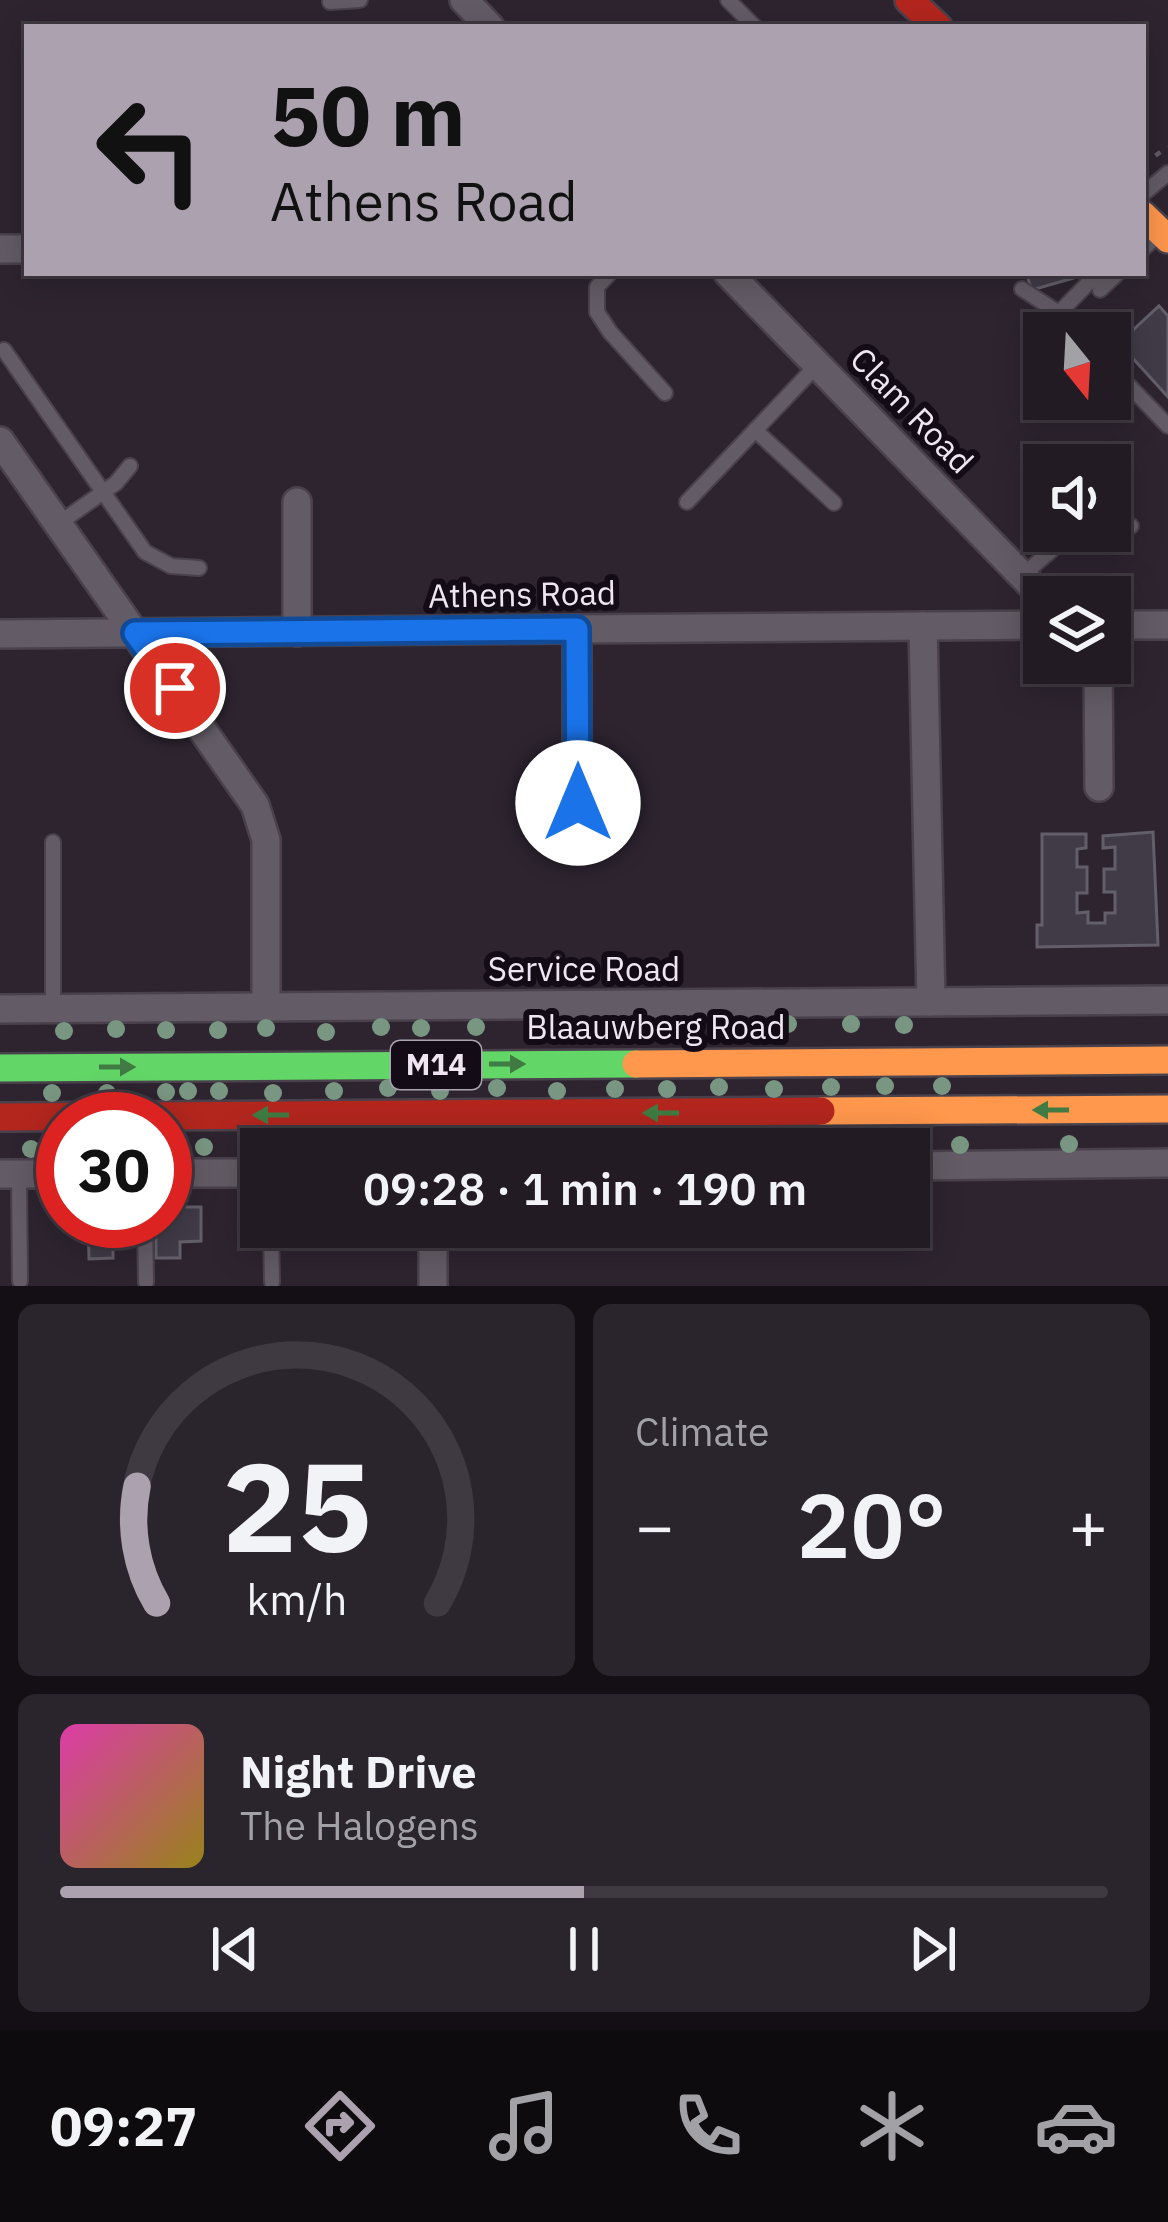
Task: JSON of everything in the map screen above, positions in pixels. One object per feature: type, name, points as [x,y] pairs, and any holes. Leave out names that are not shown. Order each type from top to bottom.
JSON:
[{"type":"main road","points":[[908,0],[935,24]]},
{"type":"main road","name":"Blaauwberg Road","points":[[0,1067],[1168,1060]]},
{"type":"main road","name":"M14","points":[[0,1117],[1168,1109]]},
{"type":"street","points":[[464,0],[487,24]]},
{"type":"street","name":"Clam Road","points":[[731,276],[1023,575]]},
{"type":"street","points":[[0,441],[241,781],[261,820],[266,840],[266,1007]]},
{"type":"street","points":[[297,502],[297,632]]},
{"type":"street","name":"Athens Road","points":[[0,634],[1023,625]]},
{"type":"street","points":[[1131,625],[1168,625]]},
{"type":"street","points":[[923,626],[931,1002]]},
{"type":"street","points":[[577,629],[578,803]]},
{"type":"street","points":[[1098,684],[1100,787]]},
{"type":"street","name":"Service Road","points":[[0,1009],[1168,1000]]},
{"type":"street","points":[[930,1166],[1168,1163]]},
{"type":"street","points":[[192,1173],[240,1172]]},
{"type":"street","points":[[433,1248],[433,1286]]},
{"type":"lane","points":[[330,2],[360,0]]},
{"type":"lane","points":[[728,0],[752,24]]},
{"type":"lane","points":[[1150,226],[1168,173]]},
{"type":"lane","points":[[607,276],[597,287],[597,312],[665,393]]},
{"type":"lane","points":[[1060,312],[1099,281]]},
{"type":"lane","points":[[1022,289],[1057,312]]},
{"type":"lane","points":[[4,350],[101,494],[153,559],[199,568]]},
{"type":"lane","points":[[687,502],[817,364]]},
{"type":"lane","points":[[1131,388],[1168,426]]},
{"type":"lane","points":[[755,430],[835,503]]},
{"type":"lane","points":[[58,524],[101,494],[130,466]]},
{"type":"lane","points":[[1023,575],[1049,552]]},
{"type":"lane","points":[[52,1009],[53,842]]},
{"type":"lane","points":[[9,1174],[20,1282]]},
{"type":"lane","points":[[146,1248],[146,1282]]},
{"type":"lane","points":[[271,1248],[272,1282]]},
{"type":"building","points":[[1027,276],[1077,277],[1032,290]]},
{"type":"building","points":[[1159,306],[1168,316],[1168,397],[1131,356],[1131,332]]},
{"type":"building","points":[[1153,832],[1158,945],[1037,947],[1037,925],[1042,925],[1042,834],[1086,834],[1086,848],[1077,849],[1077,867],[1087,867],[1087,893],[1077,893],[1077,913],[1088,912],[1088,923],[1105,923],[1105,913],[1115,913],[1115,892],[1104,892],[1104,869],[1115,869],[1115,847],[1103,848],[1103,836]]},
{"type":"building","points":[[192,1207],[201,1207],[201,1241],[192,1241]]},
{"type":"building","points":[[89,1248],[113,1248],[113,1258],[89,1259]]},
{"type":"building","points":[[156,1248],[180,1248],[180,1258],[156,1258]]},
{"type":"traffic: fast","points":[[0,1068],[636,1064]]},
{"type":"traffic: slow","points":[[1146,218],[1168,239]]},
{"type":"traffic: slow","points":[[636,1064],[1168,1060]]},
{"type":"traffic: slow","points":[[821,1111],[1168,1109]]},
{"type":"traffic: jam","points":[[909,0],[935,24]]},
{"type":"traffic: jam","points":[[0,1117],[821,1111]]},
{"type":"route","points":[[175,688],[135,633],[577,629],[578,803]]}]
